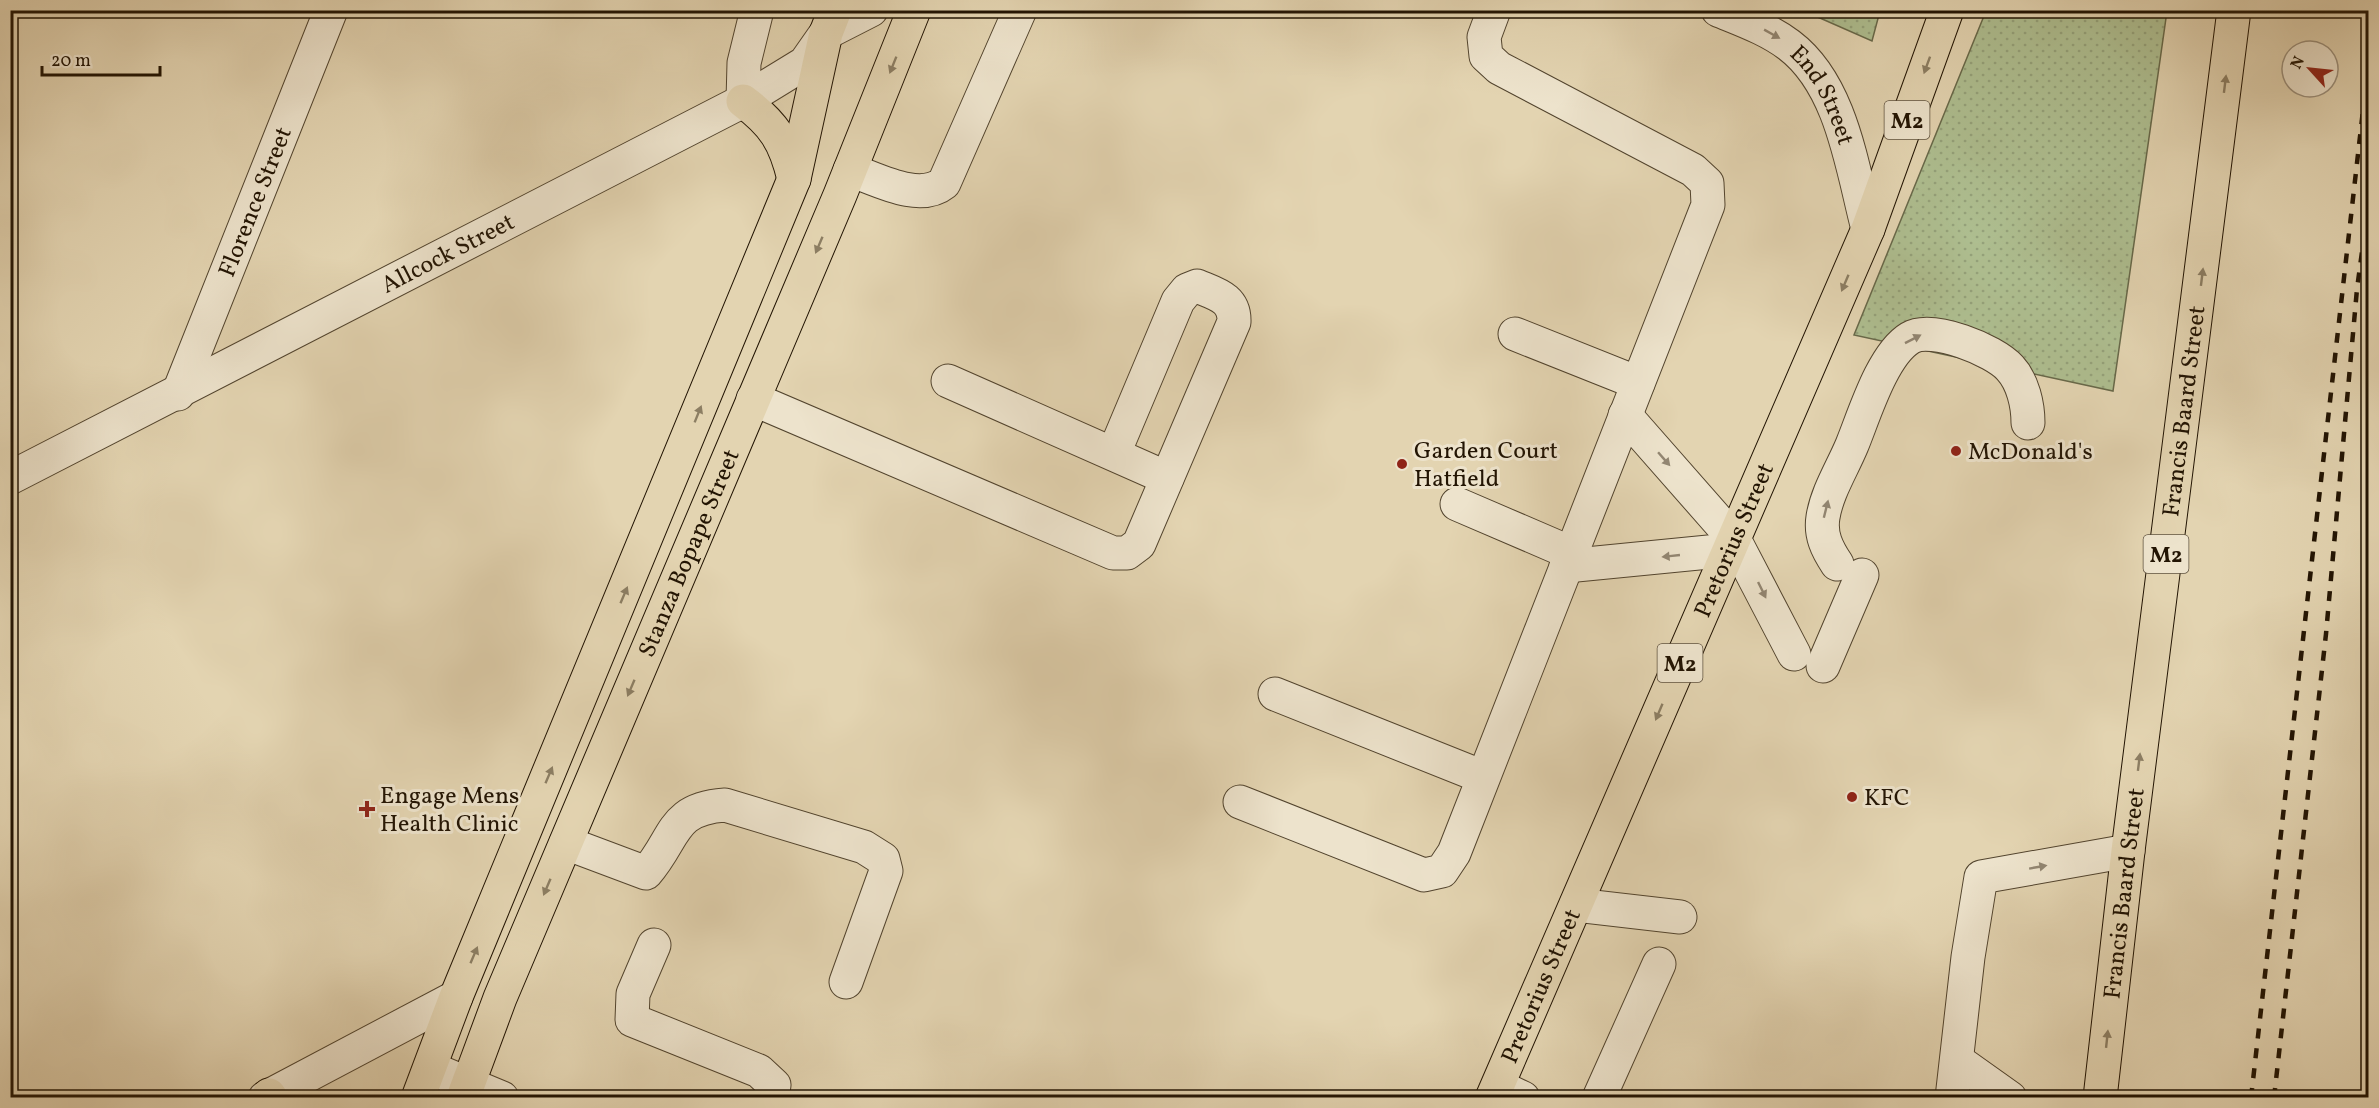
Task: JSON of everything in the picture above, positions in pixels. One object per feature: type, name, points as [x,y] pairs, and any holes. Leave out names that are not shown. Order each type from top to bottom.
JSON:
[{"type":"main road","name":"Stanza Bopape Street","points":[[466,1090],[500,998],[850,170],[914,10]]},
{"type":"main road","name":"Pretorius Street","points":[[1504,1094],[1576,906],[1868,229],[1947,10]]},
{"type":"main road","name":"Francis Baard Street","points":[[2100,1098],[2128,851],[2234,10]]},
{"type":"main road","name":"Stanza Bopape Street","points":[[424,1083],[456,997],[794,179],[830,22]]},
{"type":"main road","points":[[743,100],[774,128],[785,147],[794,179]]},
{"type":"street","name":"Florence Street","points":[[178,394],[331,10]]},
{"type":"street","points":[[743,100],[744,63],[757,10]]},
{"type":"street","name":"Allcock Street","points":[[10,478],[178,394],[743,100],[805,63],[830,22],[871,10]]},
{"type":"street","points":[[850,170],[903,188],[928,192],[944,183],[1020,10]]},
{"type":"street","points":[[1239,802],[1424,875],[1442,871],[1454,853],[1708,206],[1707,183],[1693,170],[1498,68],[1486,56],[1484,37],[1494,10]]},
{"type":"street","name":"End Street","points":[[1718,10],[1771,33],[1790,45],[1818,74],[1837,116],[1868,229]]},
{"type":"street","points":[[753,399],[1113,554],[1127,553],[1139,544],[1234,322],[1234,310],[1226,298],[1197,286],[1186,290],[1178,301],[1114,453]]},
{"type":"street","points":[[1515,334],[1638,383]]},
{"type":"street","points":[[1625,415],[1732,544],[1809,660],[1850,570],[1823,538],[1823,517],[1829,495],[1883,372],[1900,346],[1909,338],[1933,334],[1977,347],[1996,357],[2010,368],[2018,380],[2027,406],[2028,423]]},
{"type":"street","points":[[948,381],[1167,478]]},
{"type":"street","points":[[1457,504],[1569,560],[1732,544]]},
{"type":"street","points":[[1275,694],[1483,777]]},
{"type":"street","points":[[566,843],[646,873],[657,860],[682,817],[705,807],[726,805],[864,847],[883,859],[886,871],[846,982]]},
{"type":"street","points":[[1952,1098],[1968,957],[1981,877],[2128,851]]},
{"type":"street","points":[[1576,906],[1680,917]]},
{"type":"street","points":[[654,945],[633,994],[632,1020],[759,1071],[774,1085],[772,1098]]},
{"type":"street","points":[[1599,1098],[1659,964]]},
{"type":"street","points":[[268,1097],[456,997]]},
{"type":"street","points":[[1958,1061],[2010,1098]]},
{"type":"street","points":[[424,1083],[502,1098]]},
{"type":"green space","points":[[1804,11],[1880,11],[1872,41]]},
{"type":"green space","points":[[1986,11],[2167,11],[2113,391],[1854,335]]},
{"type":"railway","points":[[2251,1098],[2368,66]]},
{"type":"railway","points":[[2274,1098],[2326,634],[2357,289],[2368,207]]},
{"type":"place","name":"McDonald's","points":[[1956,451]]},
{"type":"place","name":"Garden Court Hatfield","points":[[1402,464]]},
{"type":"place","name":"KFC","points":[[1852,797]]},
{"type":"place","name":"Engage Mens Health Clinic","points":[[367,809]]}]
